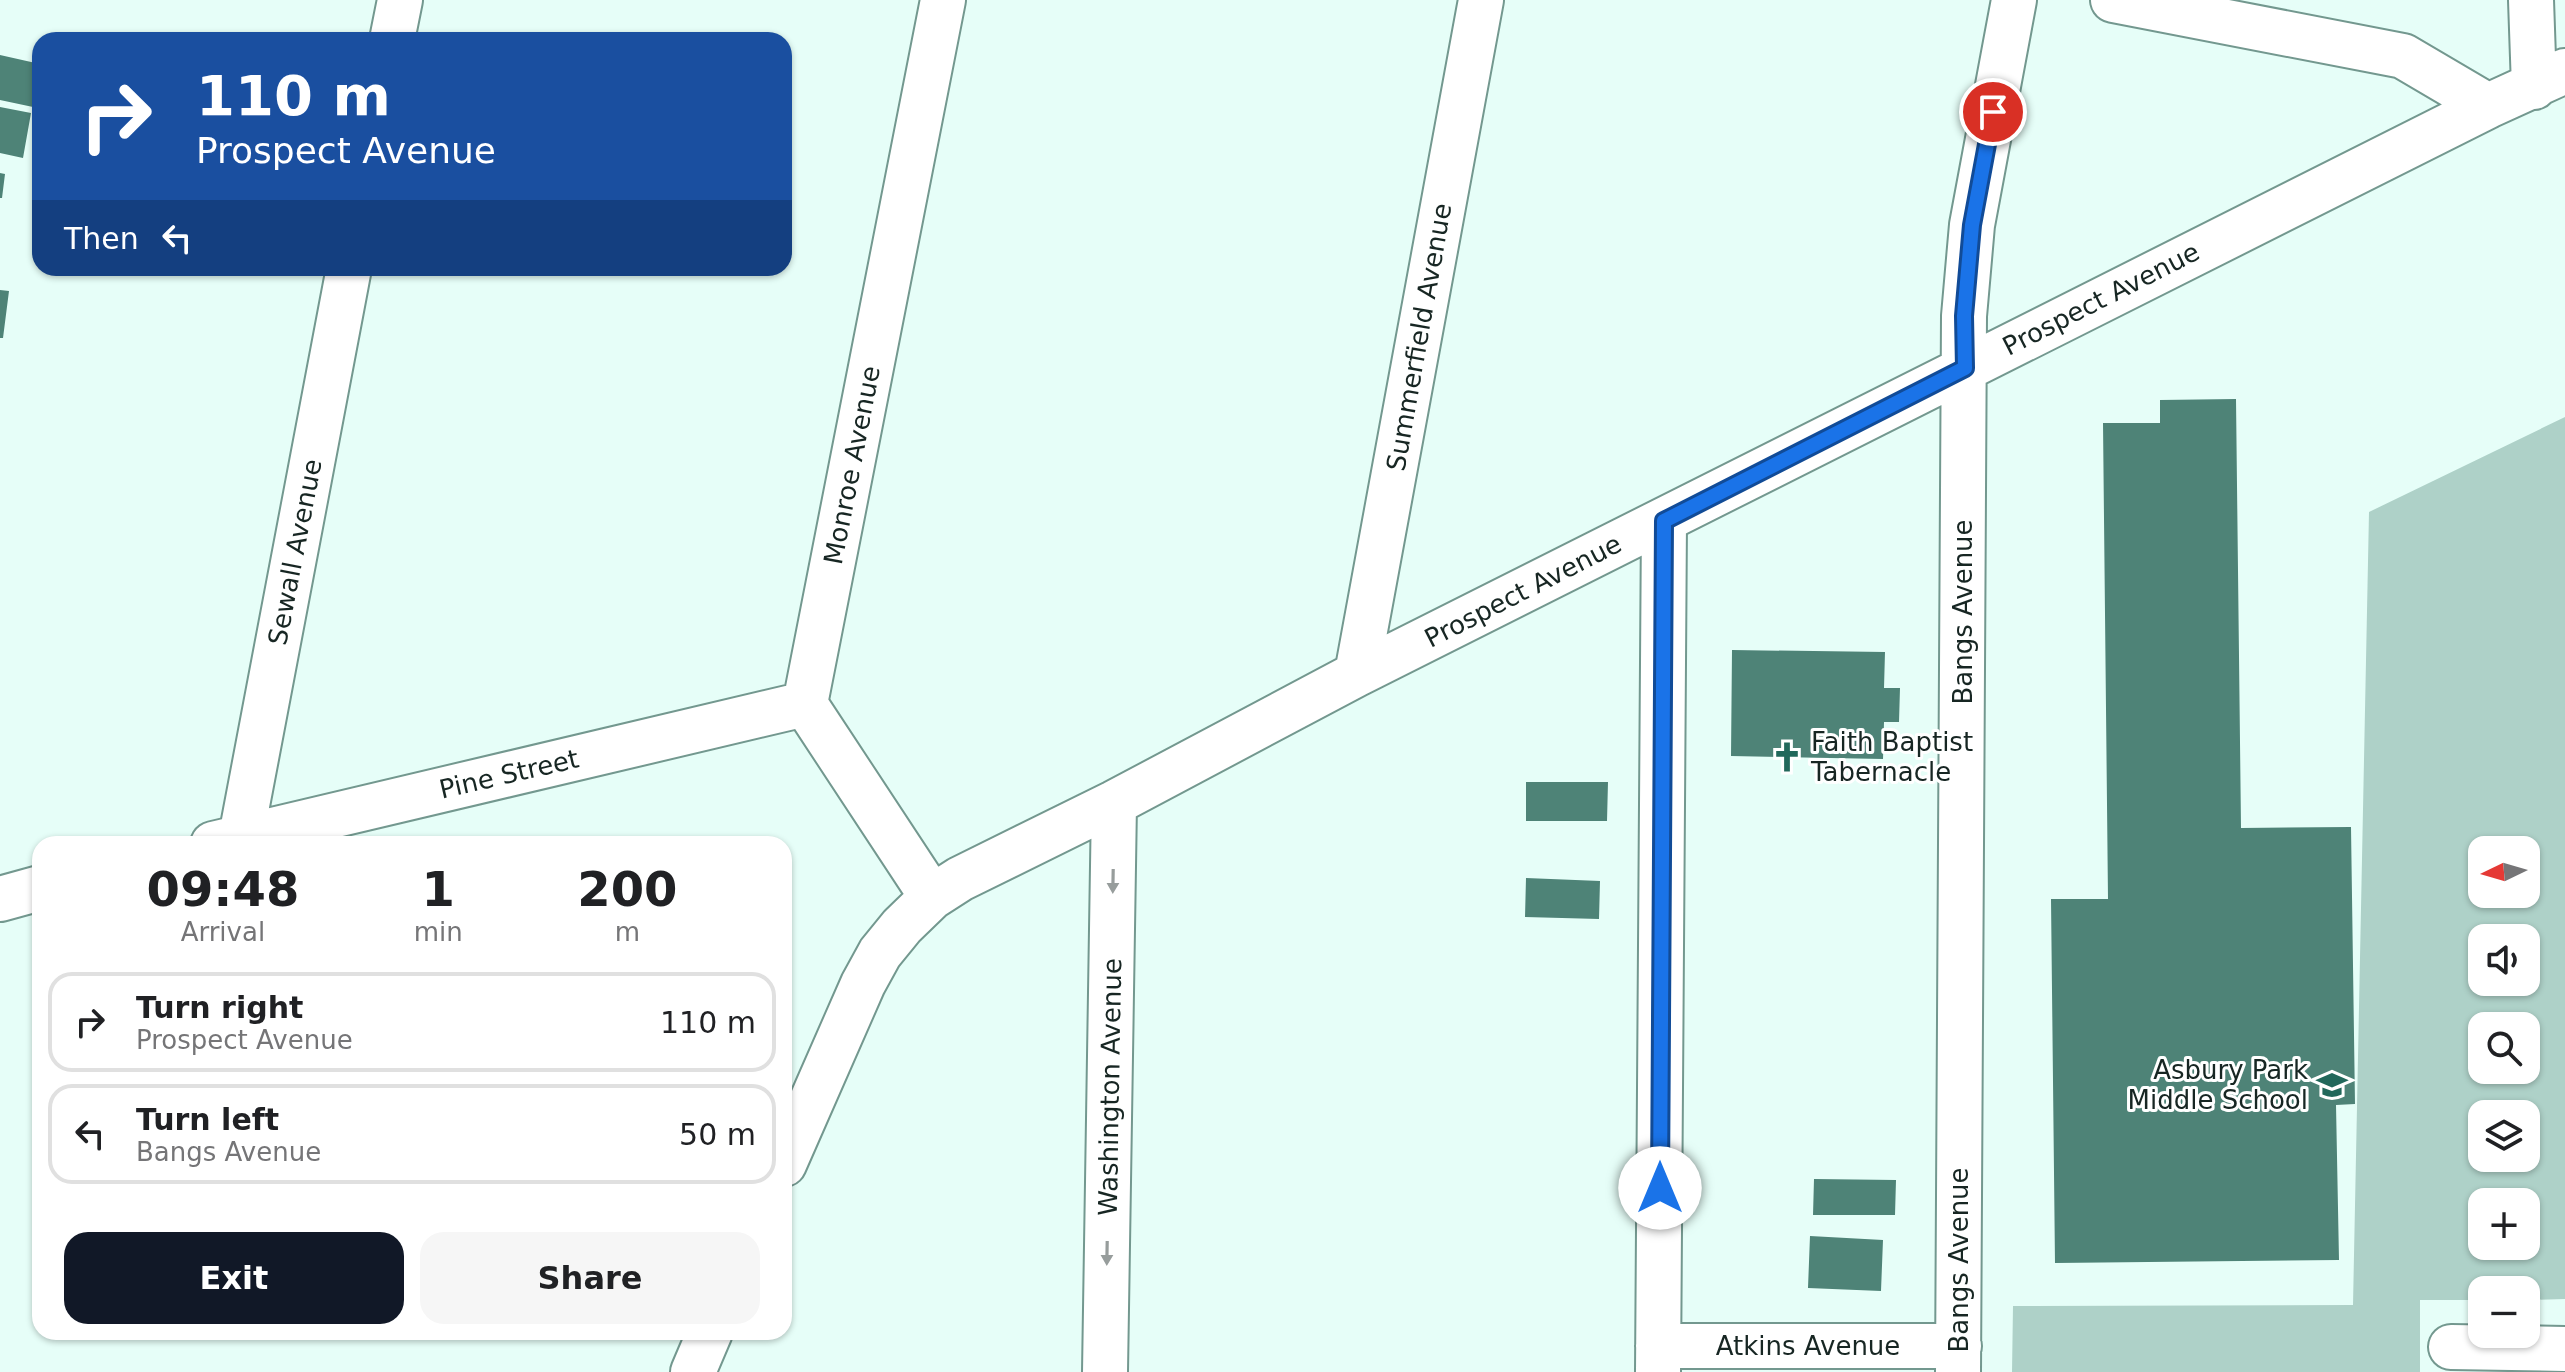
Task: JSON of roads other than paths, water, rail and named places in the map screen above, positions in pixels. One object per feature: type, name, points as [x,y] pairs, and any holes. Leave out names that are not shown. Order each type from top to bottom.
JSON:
[{"type":"street","points":[[394,32],[400,0]]},
{"type":"street","name":"Monroe Avenue","points":[[805,704],[943,0]]},
{"type":"street","name":"Summerfield Avenue","points":[[1357,674],[1481,0]]},
{"type":"street","name":"Bangs Avenue","points":[[1958,1359],[1964,316],[1972,225],[2014,0]]},
{"type":"street","points":[[2113,0],[2403,56],[2488,106]]},
{"type":"street","points":[[2531,0],[2549,79]]},
{"type":"street","name":"Prospect Avenue","points":[[792,1146],[863,984],[880,953],[932,897],[960,879],[1114,803],[1357,674],[2488,106],[2549,79]]},
{"type":"street","name":"Sewall Avenue","points":[[228,836],[347,276]]},
{"type":"street","points":[[1658,1359],[1664,521]]},
{"type":"street","points":[[805,704],[932,897]]},
{"type":"street","name":"Pine Street","points":[[244,836],[805,704]]},
{"type":"street","name":"Washington Avenue","points":[[1105,1372],[1114,803]]},
{"type":"street","points":[[0,899],[32,890]]},
{"type":"street","points":[[693,1372],[707,1340]]},
{"type":"street","points":[[2451,1347],[2565,1349]]},
{"type":"street","name":"Atkins Avenue","points":[[1658,1359],[1958,1359]]},
{"type":"place","name":"Faith Baptist Tabernacle","points":[[1787,757]]},
{"type":"place","name":"Asbury Park Middle School","points":[[2332,1085]]}]
